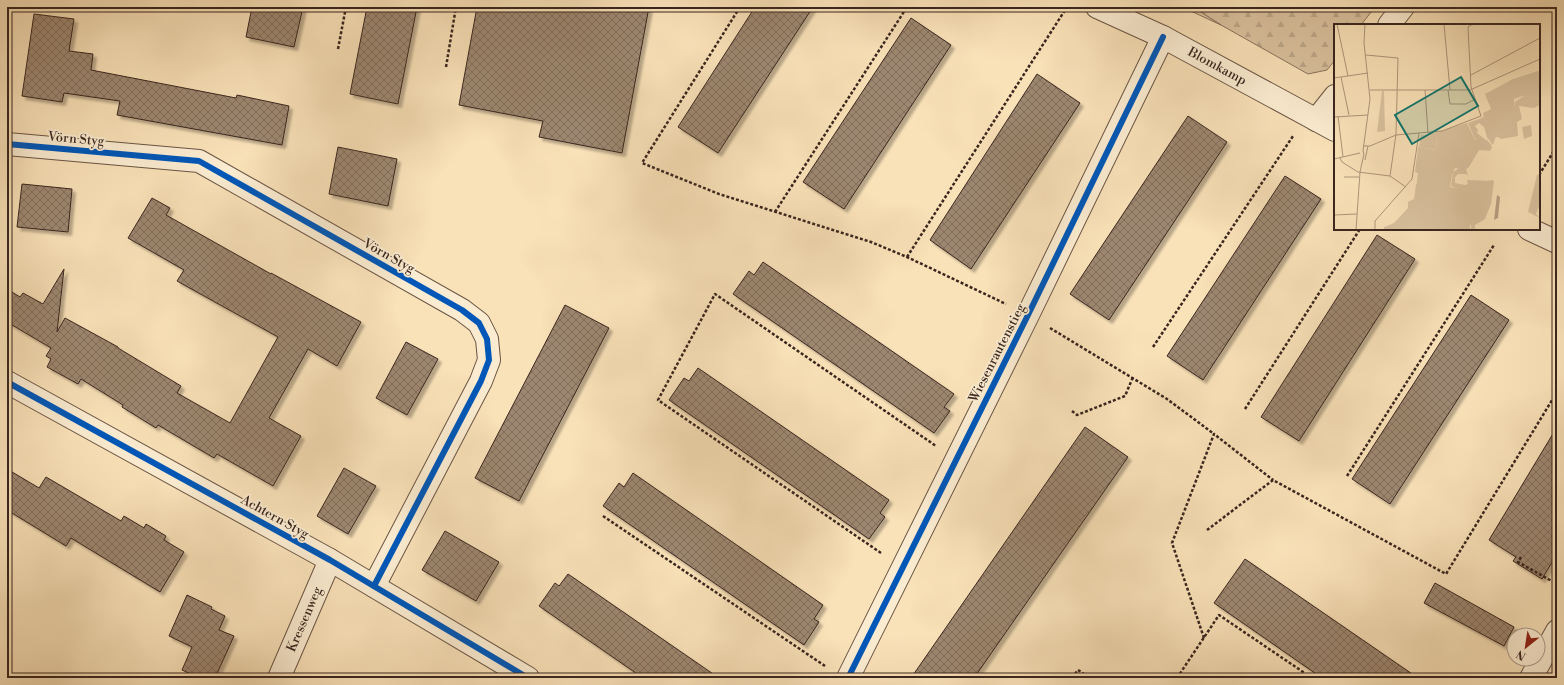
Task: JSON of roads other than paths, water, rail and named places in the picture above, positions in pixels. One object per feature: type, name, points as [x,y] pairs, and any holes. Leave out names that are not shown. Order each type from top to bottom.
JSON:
[{"type":"street","name":"Blomkamp","points":[[1098,7],[1163,37],[1319,122]]},
{"type":"street","points":[[1390,24],[1403,7]]},
{"type":"street","name":"Wiesenrautenstieg","points":[[848,678],[952,465],[1028,315],[1163,37]]},
{"type":"street","points":[[1319,122],[1334,98]]},
{"type":"street","name":"Vörn Styg","points":[[7,144],[199,161],[462,310],[479,323],[487,339],[489,360],[481,381],[374,586]]},
{"type":"street","points":[[1531,230],[1557,242]]},
{"type":"street","name":"Achtern Styg","points":[[7,382],[330,560],[528,678]]},
{"type":"street","name":"Kressenweg","points":[[279,678],[330,560]]},
{"type":"street","points":[[1531,678],[1557,631]]}]
